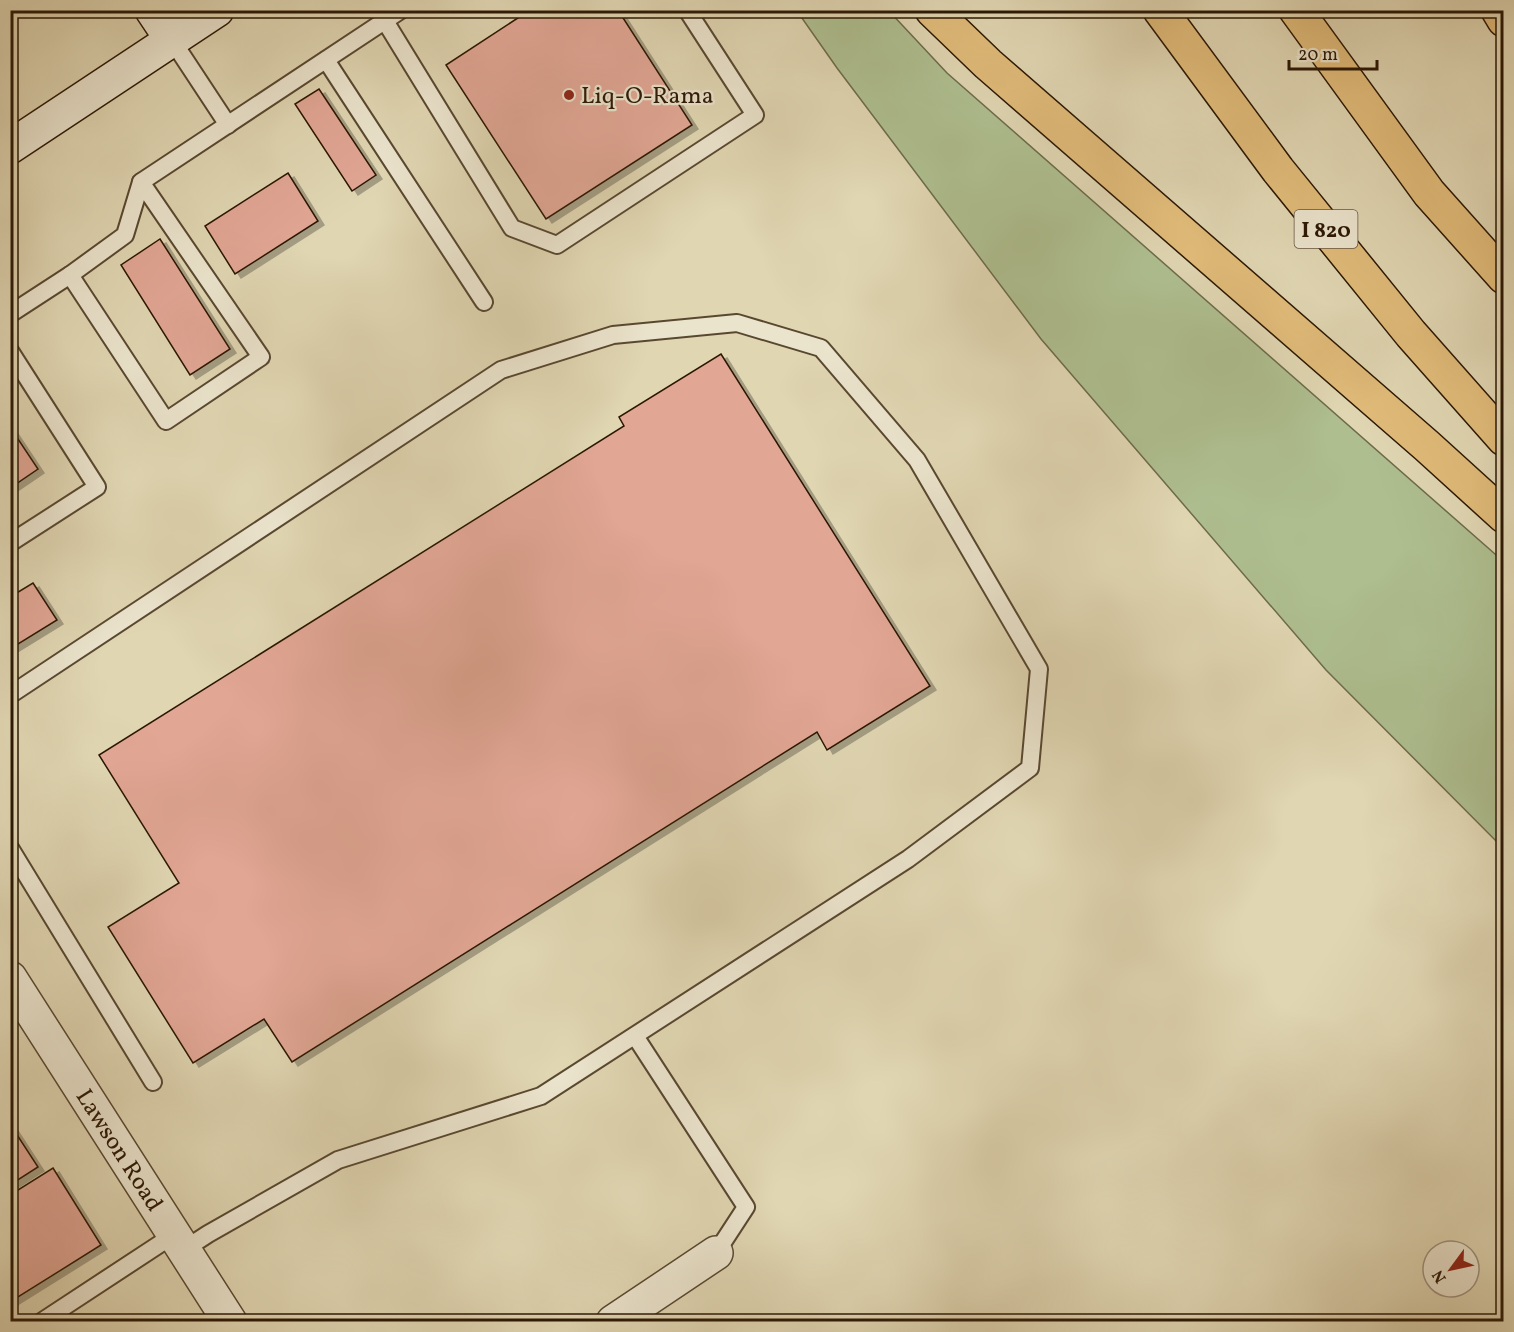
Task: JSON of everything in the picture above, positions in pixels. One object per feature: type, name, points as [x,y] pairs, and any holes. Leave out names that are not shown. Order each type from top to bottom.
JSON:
[{"type":"highway","points":[[932,10],[988,64],[1418,438],[1503,516]]},
{"type":"highway","name":"I 820","points":[[1160,10],[1278,170],[1411,334],[1503,439]]},
{"type":"highway","points":[[1296,10],[1430,194],[1503,277]]},
{"type":"highway","points":[[1498,10],[1503,20]]},
{"type":"street","points":[[152,10],[172,40]]},
{"type":"street","points":[[10,147],[217,10]]},
{"type":"street","name":"Lawson Road","points":[[10,978],[230,1322]]},
{"type":"street","points":[[613,1322],[716,1253]]},
{"type":"lane","points":[[10,314],[70,276],[125,235],[141,182],[401,10]]},
{"type":"lane","points":[[385,21],[512,228],[557,245],[755,115],[687,10]]},
{"type":"lane","points":[[172,40],[228,125]]},
{"type":"lane","points":[[326,60],[484,302]]},
{"type":"lane","points":[[70,276],[166,421],[261,357],[141,182]]},
{"type":"lane","points":[[10,695],[501,370],[614,335],[737,323],[821,348],[917,460],[1040,669],[1030,768],[908,859],[541,1096],[338,1160],[208,1234],[180,1242],[41,1322]]},
{"type":"lane","points":[[10,351],[97,487],[10,543]]},
{"type":"lane","points":[[10,848],[153,1082]]},
{"type":"lane","points":[[635,1036],[746,1208],[716,1253]]},
{"type":"green space","points":[[797,11],[889,11],[947,73],[1503,561],[1503,848],[1326,670],[1041,339],[837,68]]},
{"type":"building","name":"Liq-O-Rama","points":[[530,10],[618,10],[692,125],[546,219],[446,65]]},
{"type":"building","points":[[319,89],[376,175],[352,191],[295,104]]},
{"type":"building","points":[[288,173],[318,221],[235,274],[205,226]]},
{"type":"building","points":[[160,239],[230,349],[190,375],[121,265]]},
{"type":"building","points":[[721,354],[930,686],[827,750],[817,732],[292,1062],[264,1019],[193,1063],[108,927],[179,883],[99,755],[624,426],[619,417]]},
{"type":"building","points":[[10,427],[38,469],[10,488]]},
{"type":"building","points":[[33,583],[57,620],[10,649],[10,597]]},
{"type":"building","points":[[10,1124],[38,1167],[10,1185]]},
{"type":"building","points":[[53,1168],[101,1245],[10,1302],[10,1195]]},
{"type":"place","name":"Liq-O-Rama","points":[[569,95]]}]
